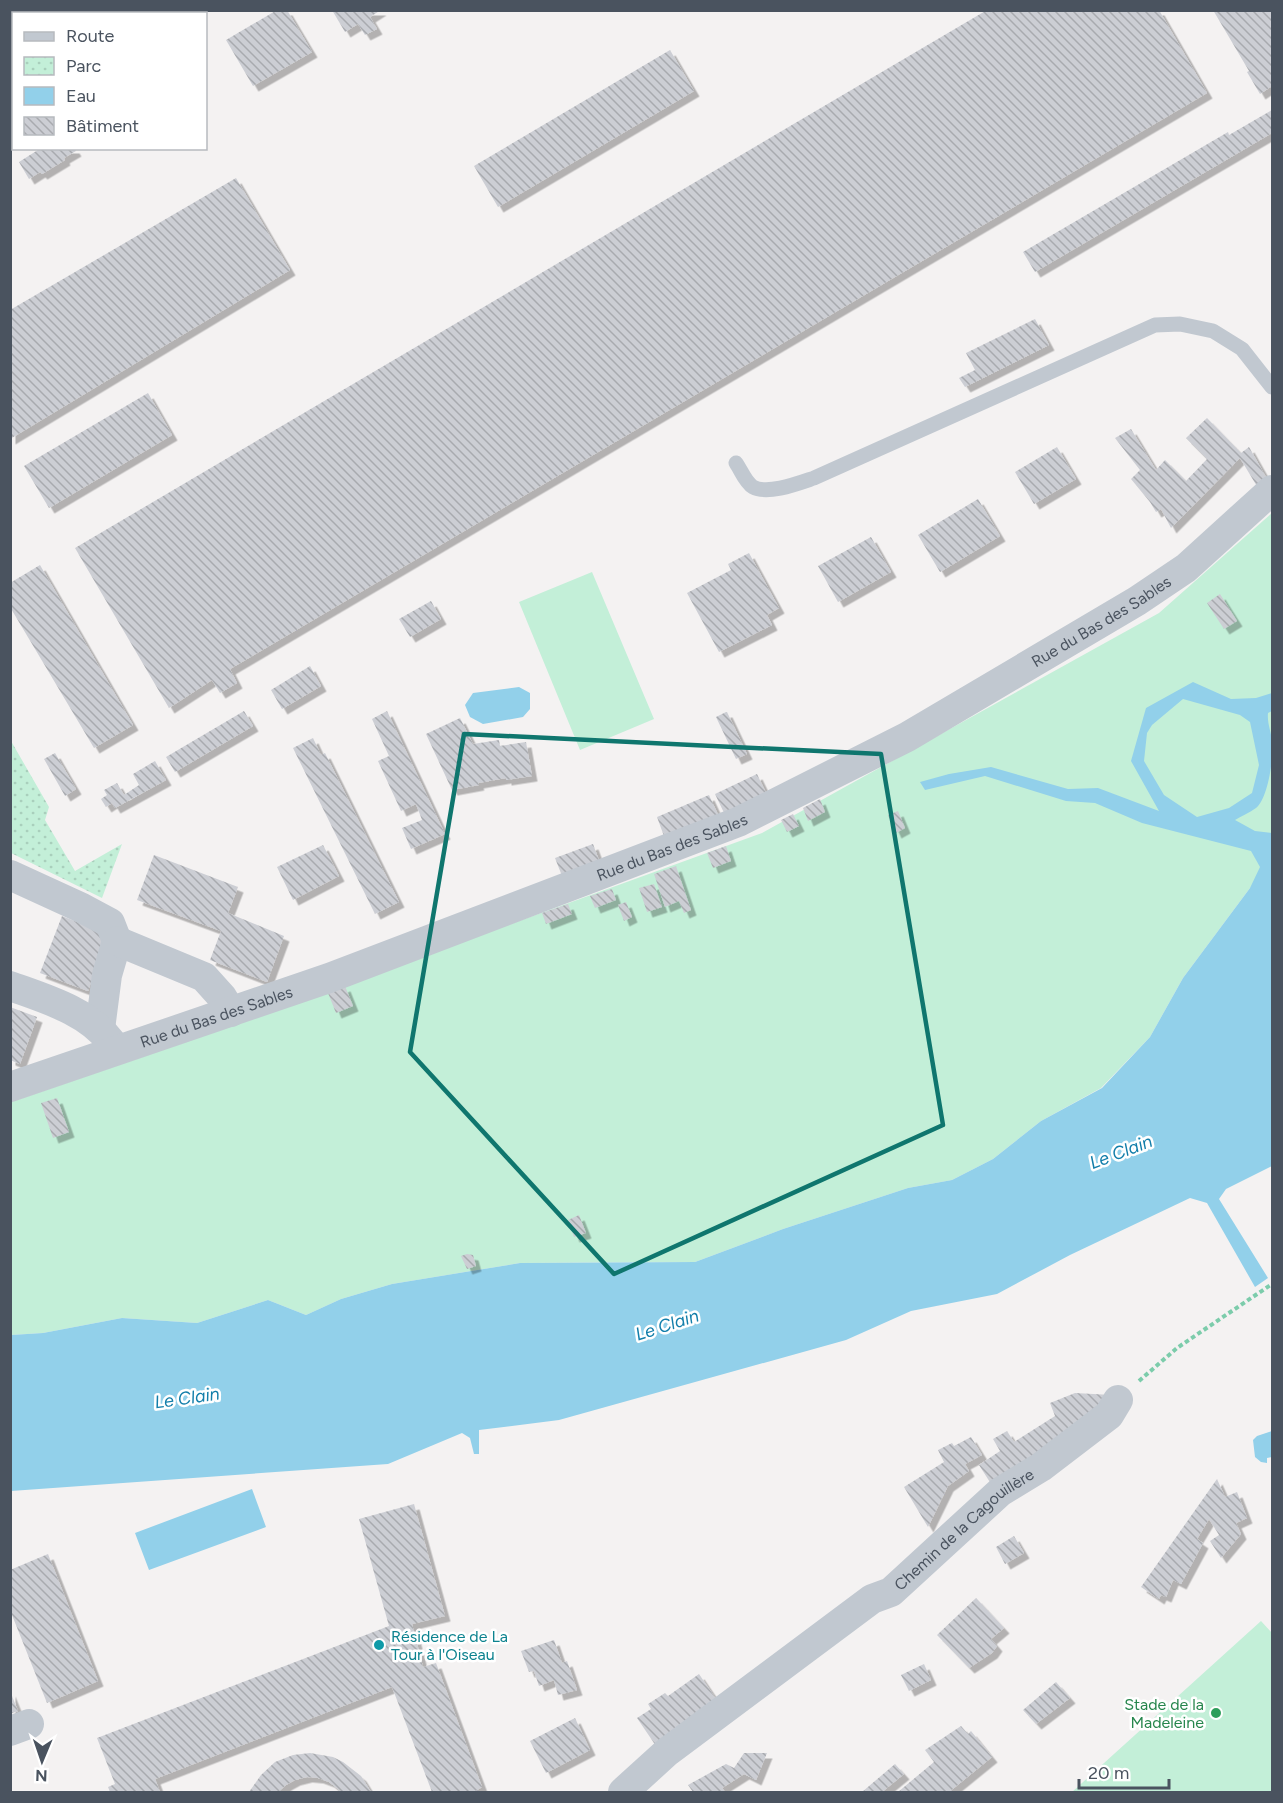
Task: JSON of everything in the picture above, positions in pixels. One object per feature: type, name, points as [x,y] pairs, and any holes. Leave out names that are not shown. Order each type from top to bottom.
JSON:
[{"type":"street","name":"Rue du Bas des Sables","points":[[10,1087],[108,1039],[231,1012],[329,978],[749,817],[907,737],[1137,601],[1186,568],[1272,490]]},
{"type":"street","points":[[10,875],[110,923],[117,941],[107,975],[108,1039]]},
{"type":"street","points":[[117,941],[204,977],[218,992],[231,1012]]},
{"type":"street","points":[[10,986],[56,1004],[108,1039]]},
{"type":"street","name":"Chemin de la Cagouillère","points":[[623,1792],[667,1752],[844,1619],[872,1599],[891,1592],[1000,1492],[1041,1467],[1109,1415],[1118,1400]]},
{"type":"lane","points":[[736,463],[748,482],[761,489],[782,487],[814,478],[1155,325],[1180,324],[1213,331],[1242,349],[1272,387]]},
{"type":"path","points":[[1118,1400],[1177,1348],[1272,1284]]},
{"type":"highlighted area","points":[[464,734],[881,754],[943,1125],[614,1274],[410,1052]]},
{"type":"green space","points":[[1272,513],[1272,882],[1250,888],[1183,978],[1150,1037],[1101,1088],[1041,1121],[993,1159],[952,1180],[908,1188],[783,1229],[695,1262],[520,1263],[392,1284],[341,1299],[306,1315],[268,1300],[197,1323],[122,1318],[43,1333],[11,1335],[11,1102],[180,1044],[762,833],[1159,613]]},
{"type":"green space","points":[[592,572],[654,719],[580,750],[519,602]]},
{"type":"green space","points":[[11,741],[49,807],[45,820],[75,871],[122,844],[102,898],[11,853]]},
{"type":"green space","name":"Stade de la Madeleine","points":[[1261,1621],[1272,1633],[1272,1792],[1072,1792]]},
{"type":"water","name":"Le Clain","points":[[1193,682],[1231,699],[1256,698],[1272,693],[1272,711],[1268,713],[1268,717],[1272,757],[1267,787],[1256,808],[1235,820],[1255,831],[1272,833],[1272,1166],[1226,1189],[1219,1199],[1268,1278],[1255,1287],[1207,1203],[1190,1198],[1070,1255],[997,1294],[911,1311],[846,1340],[559,1420],[479,1430],[479,1454],[474,1454],[470,1438],[462,1433],[388,1464],[11,1491],[11,1335],[43,1333],[122,1318],[197,1323],[268,1300],[306,1315],[341,1299],[392,1284],[520,1263],[695,1262],[783,1229],[908,1188],[952,1180],[993,1159],[1041,1121],[1102,1088],[1150,1037],[1183,978],[1250,888],[1260,867],[1251,851],[1142,823],[1095,803],[1066,801],[985,776],[925,790],[920,782],[949,774],[991,767],[1068,789],[1098,788],[1159,811],[1131,761],[1146,708]],"holes":[[[1183,699],[1240,715],[1250,722],[1259,765],[1252,793],[1229,808],[1197,817],[1164,795],[1144,761],[1147,733],[1152,725]]]},
{"type":"water","points":[[519,687],[530,693],[530,709],[523,717],[483,724],[470,717],[465,705],[473,693]]},
{"type":"water","points":[[1272,1431],[1272,1457],[1267,1458],[1267,1463],[1261,1462],[1255,1457],[1253,1440],[1257,1436]]},
{"type":"water","points":[[252,1489],[266,1527],[149,1570],[135,1533]]},
{"type":"building","points":[[277,10],[287,10],[312,52],[253,86],[226,40]]},
{"type":"building","points":[[332,10],[381,10],[370,17],[377,29],[365,35],[358,24],[345,32]]},
{"type":"building","points":[[987,10],[1159,10],[1207,93],[230,669],[237,683],[220,693],[212,680],[169,708],[75,548]]},
{"type":"building","points":[[1213,10],[1272,10],[1272,86],[1260,94],[1247,72],[1249,71]]},
{"type":"building","points":[[670,50],[694,91],[498,207],[474,166]]},
{"type":"building","points":[[1272,110],[1272,133],[1035,272],[1023,252],[1228,132],[1229,135]]},
{"type":"building","points":[[38,150],[76,151],[42,174],[40,172],[29,179],[19,162]]},
{"type":"building","points":[[236,178],[290,270],[10,439],[10,310]]},
{"type":"building","points":[[1035,319],[1049,345],[965,387],[959,378],[975,370],[966,353]]},
{"type":"building","points":[[148,393],[172,435],[49,508],[24,466]]},
{"type":"building","points":[[1207,418],[1241,453],[1249,447],[1267,479],[1258,488],[1240,458],[1171,528],[1161,509],[1156,512],[1131,479],[1140,470],[1115,438],[1131,429],[1156,470],[1165,460],[1186,481],[1207,459],[1186,438]]},
{"type":"building","points":[[1057,447],[1076,479],[1034,504],[1015,472]]},
{"type":"building","points":[[978,499],[1000,536],[940,572],[918,535]]},
{"type":"building","points":[[871,537],[891,572],[838,602],[818,566]]},
{"type":"building","points":[[749,553],[779,608],[767,615],[772,625],[719,652],[687,593],[731,570],[728,564]]},
{"type":"building","points":[[40,565],[133,725],[94,748],[10,607],[10,583]]},
{"type":"building","points":[[1220,594],[1237,621],[1224,629],[1207,603]]},
{"type":"building","points":[[431,601],[441,619],[410,637],[399,619]]},
{"type":"building","points":[[310,666],[321,686],[282,709],[271,690]]},
{"type":"building","points":[[244,711],[253,726],[175,772],[166,757]]},
{"type":"building","points":[[387,711],[445,834],[411,849],[402,828],[422,820],[416,804],[401,811],[378,761],[389,756],[372,719]]},
{"type":"building","points":[[727,712],[747,754],[736,759],[716,717]]},
{"type":"building","points":[[460,718],[473,744],[499,740],[500,746],[526,742],[532,776],[506,780],[506,778],[452,790],[426,734]]},
{"type":"building","points":[[313,738],[321,755],[325,753],[399,902],[375,914],[293,748]]},
{"type":"building","points":[[55,753],[76,789],[65,796],[44,759]]},
{"type":"building","points":[[155,761],[166,780],[115,808],[112,803],[106,807],[101,799],[107,795],[104,790],[117,783],[124,795],[139,785],[133,774]]},
{"type":"building","points":[[757,774],[768,797],[726,817],[715,794]]},
{"type":"building","points":[[709,795],[720,819],[665,839],[657,817]]},
{"type":"building","points":[[820,799],[825,812],[808,821],[803,808]]},
{"type":"building","points":[[898,811],[905,828],[896,833],[888,815]]},
{"type":"building","points":[[793,814],[799,826],[787,832],[781,820]]},
{"type":"building","points":[[593,844],[600,863],[562,876],[555,858]]},
{"type":"building","points":[[323,845],[339,876],[293,900],[277,867]]},
{"type":"building","points":[[726,846],[731,861],[713,868],[707,853]]},
{"type":"building","points":[[154,855],[238,887],[228,913],[284,936],[267,982],[210,960],[221,931],[137,900]]},
{"type":"building","points":[[676,866],[691,910],[684,913],[679,901],[665,907],[654,874]]},
{"type":"building","points":[[654,884],[662,907],[647,912],[639,888]]},
{"type":"building","points":[[612,889],[616,900],[595,908],[590,896]]},
{"type":"building","points":[[626,902],[632,917],[624,921],[618,905]]},
{"type":"building","points":[[568,904],[572,914],[546,924],[542,913]]},
{"type":"building","points":[[62,916],[108,934],[88,991],[40,973]]},
{"type":"building","points":[[345,986],[353,1006],[336,1013],[328,993]]},
{"type":"building","points":[[10,1007],[37,1017],[20,1064],[10,1060]]},
{"type":"building","points":[[57,1098],[69,1132],[53,1138],[41,1103]]},
{"type":"building","points":[[579,1215],[586,1233],[574,1237],[568,1220]]},
{"type":"building","points":[[473,1255],[476,1266],[467,1269],[461,1256]]},
{"type":"building","points":[[1075,1393],[1112,1395],[993,1487],[979,1465],[1000,1451],[993,1439],[1007,1431],[1014,1442],[1055,1416],[1050,1403]]},
{"type":"building","points":[[971,1437],[982,1455],[965,1464],[969,1471],[948,1486],[928,1527],[904,1487],[944,1462],[938,1450],[952,1443],[954,1446]]},
{"type":"building","points":[[1217,1479],[1225,1497],[1237,1492],[1247,1518],[1236,1523],[1241,1534],[1221,1558],[1210,1541],[1219,1535],[1209,1519],[1197,1539],[1203,1543],[1181,1584],[1173,1580],[1166,1597],[1161,1595],[1159,1599],[1141,1587]]},
{"type":"building","name":"Résidence de La Tour à l'Oiseau","points":[[414,1504],[445,1616],[412,1624],[423,1667],[436,1663],[482,1787],[474,1792],[432,1792],[392,1687],[155,1779],[160,1792],[110,1792],[108,1787],[115,1784],[97,1738],[389,1626],[359,1519]]},
{"type":"building","points":[[1014,1536],[1024,1553],[1005,1564],[996,1547]]},
{"type":"building","points":[[48,1554],[98,1681],[47,1703],[10,1610],[10,1570]]},
{"type":"building","points":[[976,1598],[1004,1628],[991,1639],[997,1646],[992,1653],[969,1668],[937,1635]]},
{"type":"building","points":[[554,1640],[562,1663],[567,1661],[577,1690],[558,1695],[554,1680],[539,1686],[534,1671],[529,1672],[521,1651]]},
{"type":"building","points":[[924,1664],[931,1680],[909,1691],[901,1675]]},
{"type":"building","points":[[699,1674],[718,1702],[656,1746],[637,1718],[651,1709],[648,1704],[665,1693],[668,1696]]},
{"type":"building","points":[[1056,1682],[1070,1698],[1036,1724],[1023,1710]]},
{"type":"building","points":[[10,1691],[18,1711],[10,1714]]},
{"type":"building","points":[[575,1718],[590,1750],[546,1773],[530,1741]]},
{"type":"building","points":[[961,1726],[968,1734],[971,1731],[992,1757],[949,1792],[898,1792],[934,1762],[925,1750]]},
{"type":"building","points":[[310,1753],[333,1757],[343,1762],[361,1776],[371,1792],[342,1792],[329,1782],[307,1777],[295,1780],[278,1792],[249,1792],[261,1775],[275,1762],[293,1755]]},
{"type":"building","points":[[744,1753],[767,1753],[756,1780],[744,1774],[722,1788],[725,1792],[693,1792],[688,1785],[726,1764],[734,1768]]},
{"type":"building","points":[[895,1764],[904,1774],[882,1792],[862,1792]]},
{"type":"place","name":"Résidence de La Tour à l'Oiseau","points":[[379,1645]]},
{"type":"place","name":"Stade de la Madeleine","points":[[1216,1713]]}]
